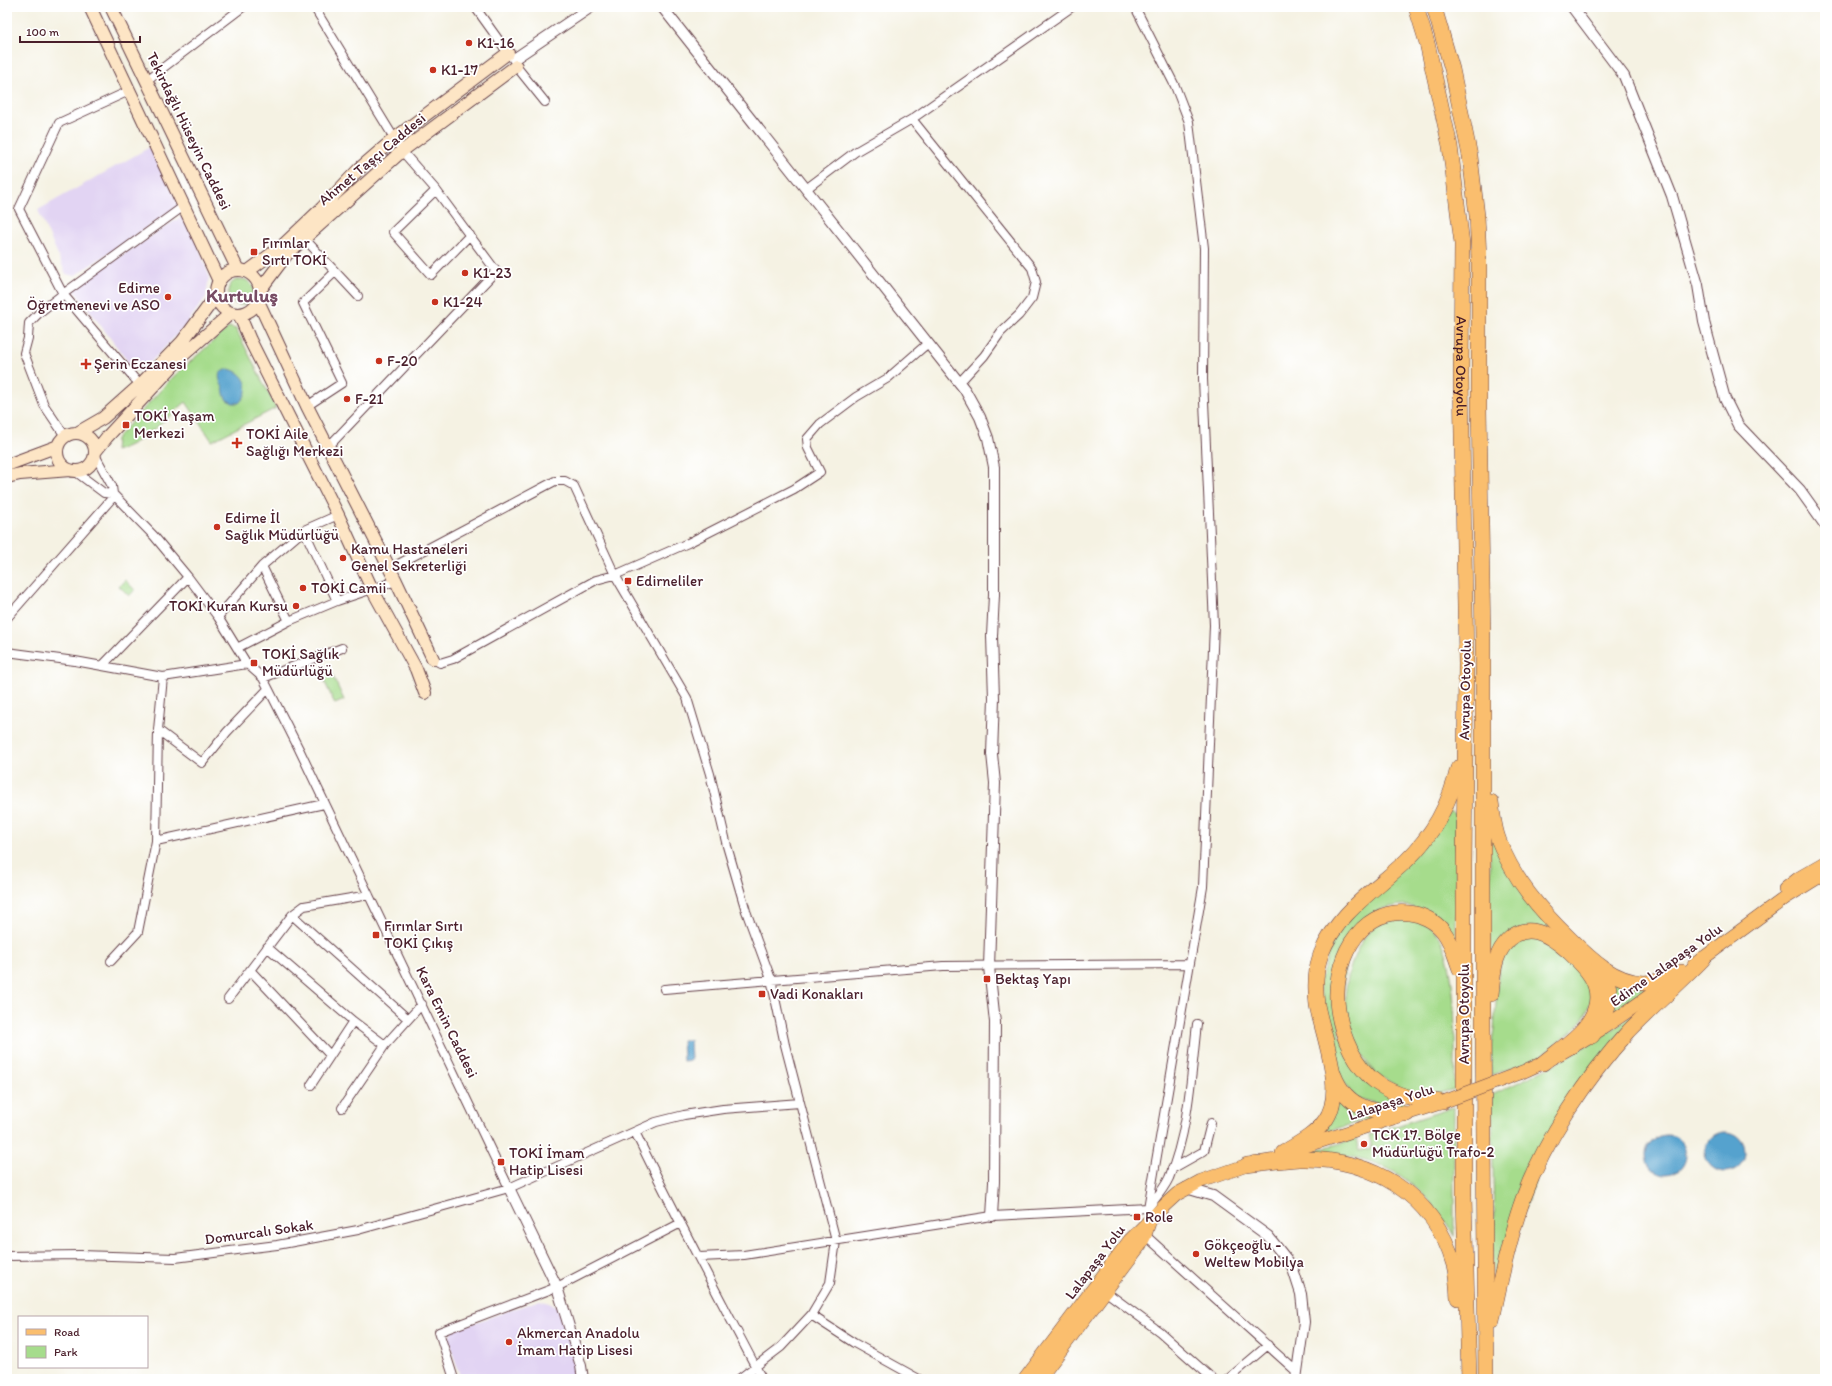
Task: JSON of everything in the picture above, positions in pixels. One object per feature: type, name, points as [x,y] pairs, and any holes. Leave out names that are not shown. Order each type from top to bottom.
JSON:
[{"type":"highway","name":"Avrupa Otoyolu","points":[[1416,7],[1427,43],[1450,146],[1462,244],[1462,384],[1466,664],[1464,738],[1464,1197],[1469,1379]]},
{"type":"highway","name":"Avrupa Otoyolu","points":[[1434,7],[1452,69],[1470,156],[1477,216],[1479,258],[1479,408],[1484,778],[1482,1024],[1486,1379]]},
{"type":"highway","points":[[1283,1153],[1316,1130],[1328,1118],[1334,1095],[1332,1069],[1316,997],[1317,972],[1321,955],[1330,936],[1348,912],[1405,862],[1428,837],[1450,799],[1464,738]]},
{"type":"highway","points":[[1484,778],[1498,840],[1512,870],[1523,888],[1547,917],[1596,963],[1622,978],[1643,983],[1662,980],[1682,972]]},
{"type":"highway","points":[[1443,1102],[1400,1095],[1378,1083],[1368,1075],[1353,1054],[1340,1024],[1337,1009],[1337,988],[1348,948],[1362,929],[1368,922],[1382,915],[1402,912],[1413,913],[1425,918],[1443,930],[1464,978]]},
{"type":"highway","points":[[1482,1024],[1489,1002],[1494,969],[1504,945],[1516,935],[1529,932],[1543,933],[1550,936],[1589,972],[1595,984],[1597,999],[1595,1009],[1583,1028],[1543,1063]]},
{"type":"highway","points":[[1486,1342],[1491,1326],[1501,1276],[1523,1199],[1533,1175],[1556,1131],[1576,1100],[1629,1032],[1703,959]]},
{"type":"highway","points":[[1592,1036],[1607,1012],[1610,994],[1606,979],[1596,963]]},
{"type":"highway","points":[[1332,1069],[1337,1082],[1355,1103],[1368,1109],[1407,1114]]},
{"type":"highway","points":[[1247,1164],[1298,1159],[1330,1161],[1374,1173],[1404,1189],[1424,1208],[1435,1222],[1450,1253],[1454,1267],[1461,1312],[1469,1344]]},
{"type":"main road","points":[[7,465],[67,438],[103,418],[140,385],[182,342],[216,296],[219,281],[90,7]]},
{"type":"main road","name":"Tekirdağlı Hüseyin Caddesi","points":[[111,7],[242,271]]},
{"type":"main road","name":"Ahmet Taşçı Caddesi","points":[[242,271],[282,246],[322,208],[359,169],[395,138],[513,59]]},
{"type":"main road","name":"Ahmet Taşçı Caddesi","points":[[259,296],[287,254],[304,238],[402,151],[513,59]]},
{"type":"main road","points":[[219,281],[230,271],[242,271],[253,276],[259,296],[307,406],[396,581],[433,659]]},
{"type":"main road","points":[[216,296],[221,307],[235,314],[250,340],[338,515],[372,589],[416,670],[425,693]]},
{"type":"main road","points":[[7,477],[20,474],[73,471],[89,467],[95,453],[107,437],[181,357],[235,314],[250,311],[259,296]]},
{"type":"main road","points":[[67,438],[88,437],[94,446],[95,453]]},
{"type":"main road","points":[[67,438],[57,452],[60,463],[73,471]]},
{"type":"main road","points":[[1682,972],[1799,878],[1825,863]]},
{"type":"main road","name":"Edirne Lalapaşa Yolu","points":[[1520,1073],[1543,1063],[1592,1036],[1638,1005],[1682,972],[1703,959],[1785,898],[1825,873]]},
{"type":"main road","name":"Lalapaşa Yolu","points":[[1025,1379],[1130,1240],[1166,1204],[1186,1188],[1201,1180],[1247,1164],[1407,1114],[1520,1073]]},
{"type":"main road","name":"Lalapaşa Yolu","points":[[1039,1379],[1105,1291],[1149,1221]]},
{"type":"street","points":[[147,80],[244,7]]},
{"type":"street","points":[[314,7],[402,151],[436,190],[496,271],[328,447]]},
{"type":"street","points":[[475,7],[545,102]]},
{"type":"street","points":[[513,59],[591,7]]},
{"type":"street","points":[[662,7],[959,383],[980,417],[988,438],[994,467],[994,595],[992,636],[994,698],[992,754],[995,784],[989,967],[995,1022],[994,1182],[992,1216]]},
{"type":"street","points":[[806,189],[855,152],[912,119],[1072,7]]},
{"type":"street","points":[[1135,7],[1174,86],[1188,122],[1204,248],[1203,379],[1214,625],[1203,887],[1189,964],[1149,1221]]},
{"type":"street","points":[[1572,7],[1624,76],[1672,196],[1698,285],[1704,322],[1724,400],[1738,425],[1800,490],[1825,525]]},
{"type":"street","points":[[129,91],[59,123],[19,210],[63,294],[140,385]]},
{"type":"street","points":[[912,119],[1032,268],[1036,282],[1032,298],[1019,315],[1001,332],[984,356],[959,383]]},
{"type":"street","points":[[436,190],[393,232],[431,275],[470,235]]},
{"type":"street","points":[[67,438],[44,405],[24,353],[28,338],[29,322],[63,294],[184,206]]},
{"type":"street","points":[[304,238],[358,296]]},
{"type":"street","points":[[307,406],[342,383],[303,303],[336,272]]},
{"type":"street","points":[[433,659],[440,663],[453,659],[596,580],[615,575],[688,543],[794,490],[820,472],[808,448],[807,439],[820,424],[856,397],[888,378],[928,343]]},
{"type":"street","points":[[95,453],[112,486],[114,495]]},
{"type":"street","points":[[73,471],[104,493],[114,495]]},
{"type":"street","points":[[389,569],[555,481],[565,481],[574,486],[615,575],[687,698],[710,774],[727,846],[746,911],[771,979],[785,1045],[836,1241],[830,1283],[812,1314],[781,1347],[738,1379]]},
{"type":"street","points":[[7,618],[114,495]]},
{"type":"street","name":"Kara Emin Caddesi","points":[[114,495],[154,536],[188,577],[218,617],[247,664],[263,678],[299,749],[324,804],[558,1287],[581,1366],[583,1379]]},
{"type":"street","points":[[218,617],[262,566],[304,530],[338,515]]},
{"type":"street","points":[[304,530],[337,601]]},
{"type":"street","points":[[262,566],[289,621]]},
{"type":"street","points":[[102,665],[188,577]]},
{"type":"street","points":[[237,648],[289,621],[337,601],[396,581]]},
{"type":"street","points":[[263,678],[342,648]]},
{"type":"street","points":[[7,652],[102,665],[163,677],[247,664]]},
{"type":"street","points":[[111,961],[138,932],[156,841],[158,730],[163,677]]},
{"type":"street","points":[[158,730],[202,763],[228,732],[268,689]]},
{"type":"street","points":[[156,841],[324,804]]},
{"type":"street","points":[[1799,878],[1825,859]]},
{"type":"street","points":[[228,1000],[292,915],[304,906],[369,895]]},
{"type":"street","points":[[292,915],[408,1019]]},
{"type":"street","points":[[267,947],[352,1021],[385,1045]]},
{"type":"street","points":[[664,989],[943,966],[989,967],[1189,964]]},
{"type":"street","points":[[250,970],[330,1055]]},
{"type":"street","points":[[342,1108],[385,1045],[422,1004]]},
{"type":"street","points":[[311,1085],[352,1021]]},
{"type":"street","points":[[1149,1221],[1172,1169],[1181,1140],[1197,1024]]},
{"type":"street","name":"Domurcalı Sokak","points":[[7,1256],[80,1255],[175,1258],[277,1245],[358,1230],[509,1188],[656,1122],[684,1115],[723,1109],[800,1103]]},
{"type":"street","points":[[1172,1169],[1204,1151],[1211,1123]]},
{"type":"street","points":[[635,1132],[679,1224],[699,1257],[762,1379]]},
{"type":"street","points":[[1186,1188],[1213,1196],[1268,1236],[1292,1266],[1301,1294],[1304,1322],[1296,1375]]},
{"type":"street","points":[[699,1257],[744,1255],[798,1245],[836,1241],[992,1216],[1149,1221],[1296,1375]]},
{"type":"street","points":[[454,1379],[439,1332],[558,1287],[679,1224]]},
{"type":"street","points":[[1105,1291],[1160,1332],[1210,1378]]},
{"type":"street","points":[[812,1314],[854,1343],[919,1379]]},
{"type":"street","points":[[1228,1379],[1268,1345]]},
{"type":"shaded area","points":[[150,147],[179,206],[74,276],[66,274],[38,210]]},
{"type":"shaded area","points":[[182,216],[188,217],[209,276],[206,297],[184,327],[147,366],[141,372],[134,370],[75,291],[75,286]]},
{"type":"shaded area","name":"Akmercan Anadolu İmam Hatip Lisesi","points":[[540,1300],[557,1306],[571,1345],[577,1379],[461,1379],[448,1339],[453,1330]]},
{"type":"green space","points":[[241,279],[250,283],[254,292],[250,301],[241,305],[232,301],[228,292],[232,283]]},
{"type":"green space","points":[[229,327],[236,329],[276,408],[212,441],[186,402],[144,437],[115,451],[116,439],[171,379]]},
{"type":"green space","points":[[125,580],[135,590],[129,596],[119,586]]},
{"type":"green space","points":[[331,672],[344,700],[335,704],[322,676]]},
{"type":"green space","points":[[1450,811],[1456,814],[1456,943],[1413,907],[1401,905],[1384,908],[1368,916],[1348,937],[1339,1036],[1404,1101],[1405,1106],[1396,1108],[1356,1098],[1340,1079],[1319,984],[1335,934]]},
{"type":"green space","points":[[1490,835],[1554,930],[1530,927],[1490,965]]},
{"type":"green space","points":[[1408,919],[1429,925],[1441,939],[1452,979],[1455,1028],[1455,1089],[1440,1093],[1440,1095],[1409,1093],[1374,1073],[1375,1071],[1365,1060],[1353,1040],[1346,1018],[1345,994],[1347,980],[1356,953],[1362,942],[1369,931],[1381,922],[1388,920]]},
{"type":"green space","points":[[1538,937],[1555,947],[1589,983],[1592,999],[1582,1022],[1543,1055],[1526,1063],[1491,1075],[1491,1047],[1494,1029],[1498,976],[1502,955],[1519,939]]},
{"type":"green space","points":[[1610,977],[1648,989],[1611,1015]]},
{"type":"green space","points":[[1638,1011],[1569,1101],[1496,1274],[1492,1274],[1494,1233],[1492,1095],[1567,1057]]},
{"type":"green space","points":[[1337,1097],[1377,1116],[1320,1134]]},
{"type":"green space","points":[[1454,1107],[1454,1237],[1445,1222],[1424,1196],[1399,1175],[1368,1161],[1351,1157],[1301,1154],[1356,1139],[1359,1151],[1372,1148],[1369,1135]]},
{"type":"water","points":[[229,369],[240,374],[246,383],[246,393],[239,403],[233,403],[227,400],[220,382],[220,374]]},
{"type":"water","points":[[682,1040],[690,1040],[691,1060],[683,1061]]},
{"type":"water","points":[[1729,1132],[1736,1135],[1742,1141],[1745,1152],[1744,1160],[1736,1169],[1729,1172],[1721,1172],[1714,1169],[1706,1160],[1705,1148],[1708,1141],[1717,1133]]},
{"type":"water","points":[[1670,1135],[1677,1138],[1683,1144],[1686,1155],[1685,1163],[1677,1172],[1670,1175],[1662,1175],[1655,1172],[1647,1163],[1646,1151],[1649,1144],[1658,1136]]},
{"type":"place","name":"K1-16","points":[[469,43]]},
{"type":"place","name":"K1-17","points":[[433,70]]},
{"type":"place","name":"Fırınlar Sırtı TOKİ","points":[[254,252]]},
{"type":"place","name":"K1-23","points":[[465,273]]},
{"type":"place","name":"Edirne Öğretmenevi ve ASO","points":[[168,297]]},
{"type":"place","name":"K1-24","points":[[435,302]]},
{"type":"place","name":"F-20","points":[[379,361]]},
{"type":"place","name":"Şerin Eczanesi","points":[[86,364]]},
{"type":"place","name":"F-21","points":[[347,399]]},
{"type":"place","name":"TOKİ Yaşam Merkezi","points":[[126,425]]},
{"type":"place","name":"TOKİ Aile Sağlığı Merkezi","points":[[237,443]]},
{"type":"place","name":"Edirne İl Sağlık Müdürlüğü","points":[[217,527]]},
{"type":"place","name":"Kamu Hastaneleri Genel Sekreterliği","points":[[343,558]]},
{"type":"place","name":"Edirneliler","points":[[628,581]]},
{"type":"place","name":"TOKİ Camii","points":[[303,588]]},
{"type":"place","name":"TOKİ Kuran Kursu","points":[[296,606]]},
{"type":"place","name":"TOKİ Sağlık Müdürlüğü","points":[[254,663]]},
{"type":"place","name":"Fırınlar Sırtı TOKİ Çıkış","points":[[376,935]]},
{"type":"place","name":"Bektaş Yapı","points":[[987,979]]},
{"type":"place","name":"Vadi Konakları","points":[[762,994]]},
{"type":"place","name":"TCK 17. Bölge Müdürlüğü Trafo-2","points":[[1364,1144]]},
{"type":"place","name":"TOKİ İmam Hatip Lisesi","points":[[501,1162]]},
{"type":"place","name":"Role","points":[[1137,1217]]},
{"type":"place","name":"Gökçeoğlu - Weltew Mobilya","points":[[1196,1254]]},
{"type":"place","name":"Akmercan Anadolu İmam Hatip Lisesi","points":[[509,1342]]},
{"type":"district","name":"Kurtuluş","points":[[242,295]]}]
